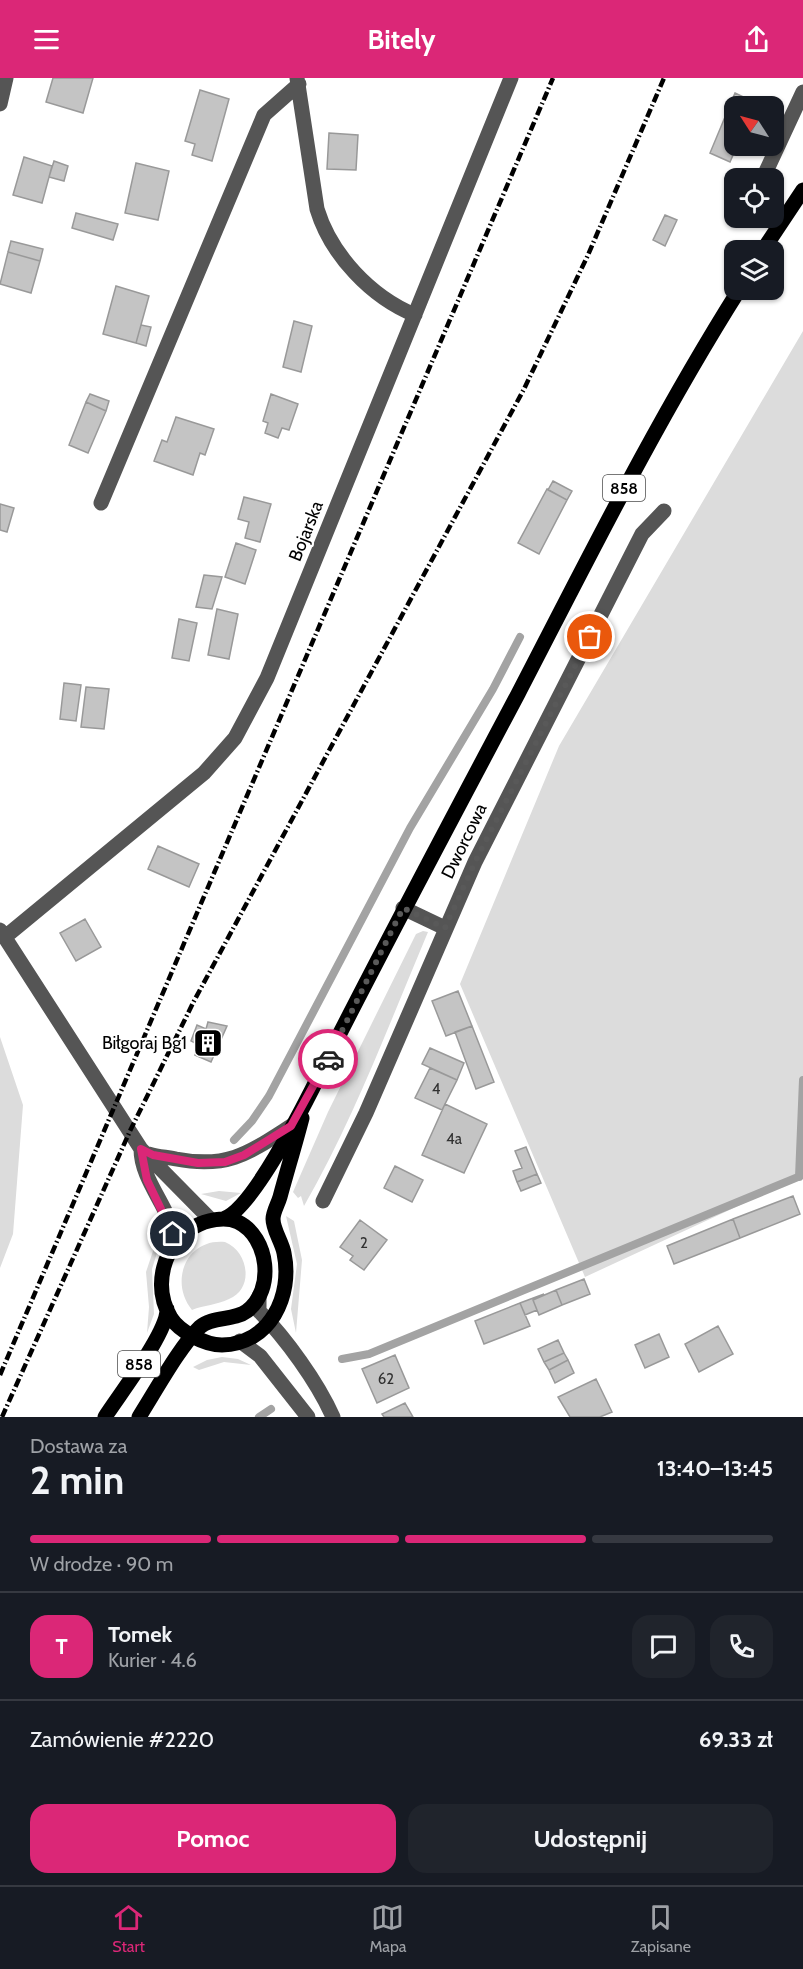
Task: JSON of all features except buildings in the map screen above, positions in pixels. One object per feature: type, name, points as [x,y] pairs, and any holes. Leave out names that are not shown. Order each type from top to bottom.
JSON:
[{"type":"main road","points":[[770,240],[803,190]]},
{"type":"main road","name":"858","points":[[105,1417],[158,1335],[166,1318],[167,1309],[162,1274],[174,1244],[196,1226],[217,1220],[241,1208],[308,1098],[403,908],[616,503],[672,400],[733,300]]},
{"type":"main road","name":"858","points":[[271,1321],[283,1295],[286,1275],[284,1252],[273,1219],[308,1098]]},
{"type":"main road","points":[[217,1220],[238,1222],[247,1228],[260,1247],[265,1270],[259,1296]]},
{"type":"main road","name":"858","points":[[139,1417],[202,1325],[246,1312],[259,1296]]},
{"type":"main road","points":[[167,1309],[175,1323],[194,1336],[217,1344],[240,1341],[261,1332],[271,1321]]},
{"type":"street","points":[[0,104],[6,78]]},
{"type":"street","name":"Bojarska","points":[[2,933],[193,783],[235,738],[267,678],[511,78]]},
{"type":"street","points":[[298,81],[317,209],[323,230],[338,253],[371,287],[391,305],[415,315]]},
{"type":"street","points":[[101,503],[264,116],[298,81]]},
{"type":"street","points":[[768,168],[803,92]]},
{"type":"street","name":"Dworcowa","points":[[323,1201],[366,1113],[480,852],[642,534],[664,511]]},
{"type":"street","points":[[403,908],[445,928]]},
{"type":"street","points":[[2,933],[145,1151],[196,1207],[217,1220]]},
{"type":"street","points":[[145,1151],[198,1163],[225,1162],[250,1152],[291,1126]]},
{"type":"street","points":[[145,1151],[147,1180],[172,1230],[174,1244]]},
{"type":"street","points":[[259,1296],[259,1311],[271,1321],[326,1401],[333,1417]]},
{"type":"street","points":[[240,1341],[260,1356],[309,1417]]},
{"type":"shaded area","points":[[803,331],[803,1176],[585,1277],[460,984],[559,746]]},
{"type":"shaded area","points":[[423,931],[428,932],[370,1071],[339,1139],[304,1206],[301,1196],[298,1198],[293,1192],[328,1112],[416,934]]},
{"type":"shaded area","points":[[0,1037],[23,1105],[13,1234],[0,1268]]},
{"type":"shaded area","points":[[219,1191],[241,1193],[226,1201],[201,1194]]},
{"type":"shaded area","points":[[286,1216],[294,1221],[302,1260],[296,1333],[291,1309],[297,1264]]},
{"type":"shaded area","points":[[156,1218],[161,1229],[161,1240],[152,1269],[154,1314],[147,1333],[149,1307],[146,1272],[156,1242]]},
{"type":"shaded area","points":[[225,1242],[239,1253],[243,1261],[245,1279],[243,1287],[229,1299],[192,1310],[185,1299],[182,1287],[185,1264],[191,1254],[200,1247]]},
{"type":"shaded area","points":[[222,1357],[238,1359],[251,1365],[224,1362],[199,1370],[193,1367],[207,1360]]},
{"type":"waterway","points":[[234,1140],[252,1121],[269,1096],[410,828],[493,689],[520,637]]},
{"type":"waterway","points":[[799,1177],[803,1080]]},
{"type":"waterway","points":[[342,1359],[369,1354],[803,1175]]},
{"type":"waterway","points":[[259,1417],[271,1409]]},
{"type":"railway","points":[[0,1375],[553,78]]},
{"type":"railway","points":[[2,1417],[130,1131],[194,1001],[524,389],[588,255],[664,78]]},
{"type":"way so far","points":[[328,1059],[403,908],[445,928],[475,862],[590,637]]},
{"type":"place","name":"Biłgoraj Bg1","points":[[208,1043]]},
{"type":"route","points":[[173,1234],[147,1180],[141,1149],[153,1155],[198,1163],[237,1159],[291,1126],[328,1059]]}]
